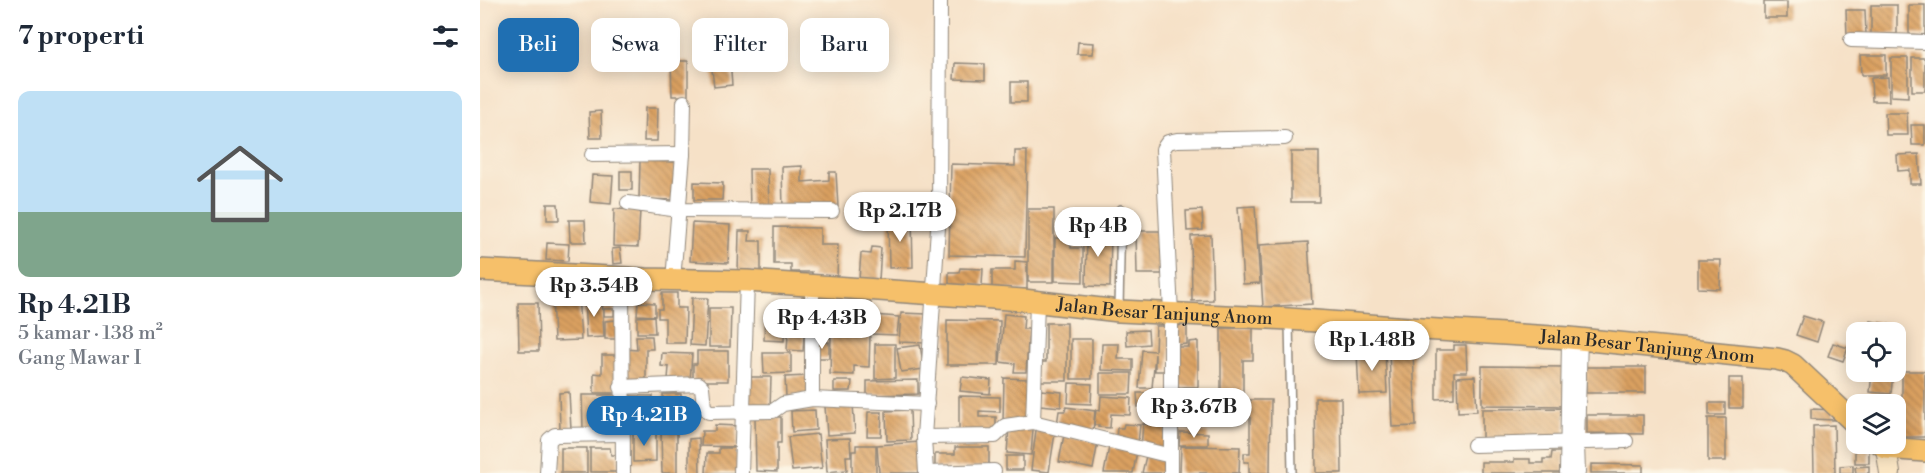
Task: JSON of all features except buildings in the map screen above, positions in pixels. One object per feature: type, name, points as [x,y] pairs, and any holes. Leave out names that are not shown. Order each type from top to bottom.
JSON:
[{"type":"main road","name":"Jalan Besar Tanjung Anom","points":[[480,270],[622,278],[747,281],[1037,302],[1119,311],[1289,319],[1575,338],[1785,361],[1846,415]]},
{"type":"main road","points":[[1906,449],[1925,451]]},
{"type":"street","points":[[940,0],[939,213],[924,437],[926,473],[994,471]]},
{"type":"street","points":[[1851,40],[1925,42]]},
{"type":"street","points":[[673,280],[683,154],[684,102]]},
{"type":"street","points":[[1171,473],[1171,313],[1163,149],[1168,142],[1177,140],[1285,138]]},
{"type":"street","points":[[592,155],[683,154]]},
{"type":"street","points":[[628,203],[679,210],[832,211]]},
{"type":"street","points":[[622,278],[623,473]]},
{"type":"street","points":[[741,473],[747,281]]},
{"type":"street","points":[[812,286],[812,399]]},
{"type":"street","points":[[1032,422],[1037,302]]},
{"type":"street","points":[[1568,473],[1572,443],[1575,338]]},
{"type":"street","points":[[621,387],[699,384],[702,387],[705,410],[709,412],[773,411],[783,404],[812,399],[927,404]]},
{"type":"street","points":[[924,437],[995,436],[1005,426],[1032,422],[1171,456]]},
{"type":"street","points":[[547,473],[549,440],[555,435],[622,434]]},
{"type":"street","points":[[1474,445],[1626,441]]},
{"type":"street","points":[[1572,443],[1578,473]]},
{"type":"street","points":[[1885,454],[1890,473]]},
{"type":"lane","points":[[1119,311],[1121,209]]},
{"type":"lane","points":[[1289,319],[1292,473]]}]
